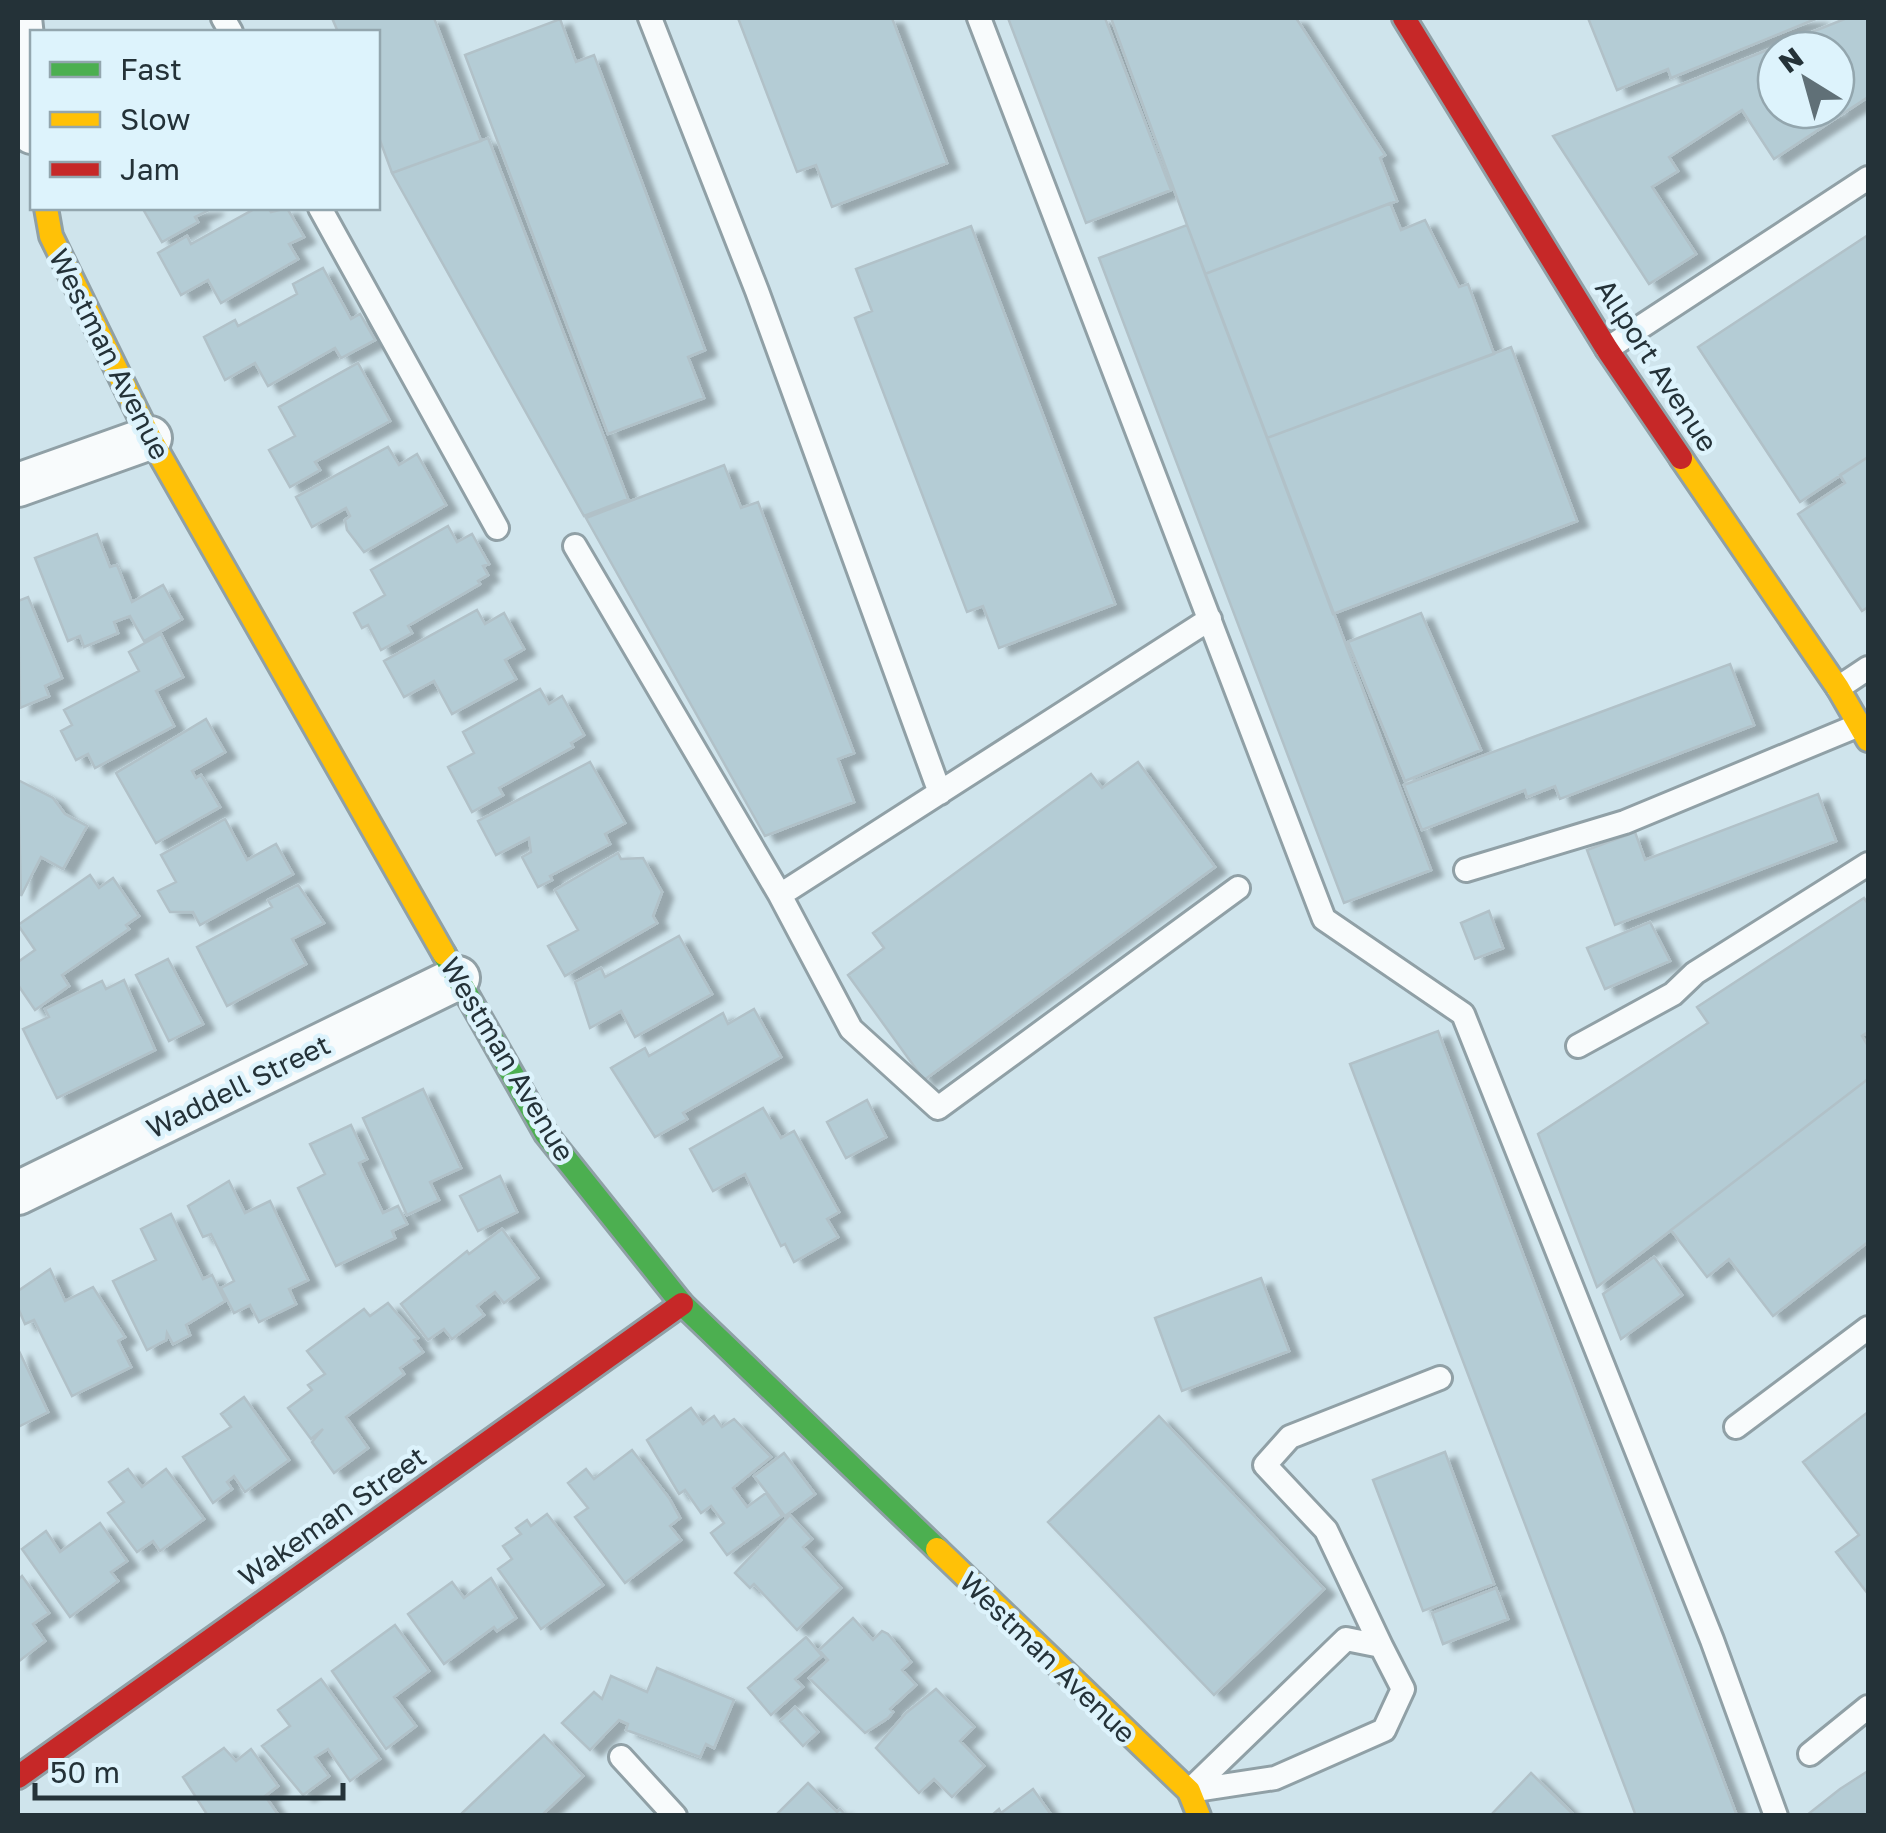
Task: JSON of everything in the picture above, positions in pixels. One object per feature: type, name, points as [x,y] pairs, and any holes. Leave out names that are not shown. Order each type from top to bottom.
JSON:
[{"type":"street","points":[[20,18],[30,113]]},
{"type":"street","name":"Allport Avenue","points":[[1404,18],[1608,350],[1838,688],[1864,733]]},
{"type":"street","name":"Westman Avenue","points":[[46,210],[51,236],[150,438],[546,1134],[682,1304],[1188,1792],[1199,1816]]},
{"type":"street","points":[[18,485],[150,438]]},
{"type":"street","name":"Waddell Street","points":[[18,1193],[458,978]]},
{"type":"street","name":"Wakeman Street","points":[[18,1776],[682,1304]]},
{"type":"lane","points":[[650,18],[757,291],[940,793]]},
{"type":"lane","points":[[979,18],[1324,918],[1464,1014],[1712,1640],[1776,1816]]},
{"type":"lane","points":[[1608,350],[1868,178]]},
{"type":"lane","points":[[321,210],[498,528]]},
{"type":"lane","points":[[576,546],[780,895],[852,1029],[938,1108],[1238,888]]},
{"type":"lane","points":[[780,895],[1210,619]]},
{"type":"lane","points":[[1838,688],[1868,668]]},
{"type":"lane","points":[[1466,870],[1625,822],[1864,733]]},
{"type":"lane","points":[[1578,1046],[1674,994],[1695,973],[1868,864]]},
{"type":"lane","points":[[1736,1428],[1868,1328]]},
{"type":"lane","points":[[1188,1792],[1276,1778],[1384,1730],[1404,1689],[1326,1530],[1265,1465],[1290,1437],[1440,1378]]},
{"type":"lane","points":[[1188,1792],[1346,1640],[1381,1646]]},
{"type":"lane","points":[[1810,1754],[1868,1707]]},
{"type":"lane","points":[[621,1758],[675,1816]]},
{"type":"building","points":[[332,18],[434,18],[481,141],[392,173],[380,140],[380,30],[337,30]]},
{"type":"building","points":[[738,18],[892,18],[947,163],[832,207],[816,165],[797,172]]},
{"type":"building","points":[[1008,18],[1105,18],[1171,190],[1086,223]]},
{"type":"building","points":[[1111,18],[1296,18],[1385,155],[1380,158],[1397,201],[1205,274]]},
{"type":"building","points":[[1588,18],[1818,18],[1789,30],[1756,30],[1756,43],[1671,78],[1668,69],[1617,90]]},
{"type":"building","points":[[1847,18],[1868,18],[1868,97],[1856,105],[1856,30],[1817,30]]},
{"type":"building","points":[[560,19],[576,62],[594,55],[705,350],[688,357],[704,398],[608,434],[465,55]]},
{"type":"building","points":[[1756,55],[1756,130],[1818,130],[1774,159],[1742,110],[1669,157],[1678,171],[1652,187],[1696,254],[1649,284],[1553,136]]},
{"type":"building","points":[[488,138],[628,499],[584,516],[392,173]]},
{"type":"building","points":[[1390,203],[1401,230],[1425,220],[1459,287],[1468,284],[1494,354],[1267,438],[1205,274]]},
{"type":"building","points":[[144,210],[209,210],[195,217],[198,222],[162,242]]},
{"type":"building","points":[[252,210],[288,210],[304,237],[289,244],[298,259],[221,303],[208,280],[181,295],[158,253],[187,236],[191,244]]},
{"type":"building","points":[[1187,225],[1431,870],[1344,903],[1099,258]]},
{"type":"building","points":[[971,226],[1115,604],[999,648],[983,606],[967,612],[855,318],[872,311],[856,269]]},
{"type":"building","points":[[1868,235],[1868,457],[1800,502],[1698,347]]},
{"type":"building","points":[[323,268],[351,319],[360,314],[375,340],[341,358],[335,348],[268,386],[255,363],[225,380],[204,337],[235,320],[238,326],[297,294],[293,284]]},
{"type":"building","points":[[1511,347],[1577,521],[1333,614],[1267,438]]},
{"type":"building","points":[[358,363],[390,421],[315,462],[320,470],[290,487],[269,450],[295,436],[279,407]]},
{"type":"building","points":[[388,447],[399,465],[417,454],[446,505],[364,552],[347,530],[345,520],[350,516],[346,508],[312,527],[296,497]]},
{"type":"building","points":[[1868,457],[1868,607],[1862,611],[1798,514],[1845,483],[1840,475]]},
{"type":"building","points":[[724,465],[741,508],[758,502],[854,753],[838,759],[854,802],[765,836],[586,518]]},
{"type":"building","points":[[448,526],[457,542],[472,534],[489,564],[483,566],[488,575],[478,581],[480,584],[408,626],[412,633],[381,650],[368,625],[362,628],[354,613],[385,595],[371,570]]},
{"type":"building","points":[[97,534],[110,567],[117,565],[132,602],[163,585],[182,619],[144,641],[130,616],[114,622],[118,633],[84,647],[80,636],[68,641],[35,558]]},
{"type":"building","points":[[28,597],[62,678],[45,686],[49,696],[20,708],[18,601]]},
{"type":"building","points":[[477,610],[485,624],[504,613],[524,649],[505,660],[516,679],[452,714],[434,681],[404,697],[384,661]]},
{"type":"building","points":[[1421,613],[1481,750],[1405,781],[1348,642]]},
{"type":"building","points":[[161,634],[183,677],[156,691],[174,726],[95,768],[88,754],[76,760],[61,731],[72,725],[64,710],[139,671],[129,652]]},
{"type":"building","points":[[1730,664],[1754,725],[1560,799],[1555,786],[1527,797],[1525,790],[1422,830],[1404,785]]},
{"type":"building","points":[[540,689],[549,704],[562,696],[584,735],[571,743],[573,747],[499,788],[503,795],[472,812],[448,767],[474,753],[463,732]]},
{"type":"building","points":[[206,719],[225,752],[192,771],[196,778],[201,775],[220,807],[156,843],[116,773]]},
{"type":"building","points":[[590,762],[625,823],[605,834],[610,844],[550,876],[552,880],[538,887],[522,857],[531,852],[529,838],[496,855],[478,821]]},
{"type":"building","points":[[1138,762],[1215,867],[924,1080],[848,975],[884,948],[873,933],[1091,774],[1102,788]]},
{"type":"building","points":[[18,780],[53,798],[65,814],[87,826],[63,869],[41,857],[21,896]]},
{"type":"building","points":[[1818,794],[1836,841],[1615,925],[1587,850],[1635,832],[1645,860]]},
{"type":"building","points":[[225,819],[247,860],[276,844],[293,874],[200,925],[193,912],[170,912],[158,891],[176,882],[161,855]]},
{"type":"building","points":[[618,853],[621,859],[643,858],[662,892],[653,916],[657,923],[565,976],[548,946],[578,930],[555,890]]},
{"type":"building","points":[[90,875],[99,888],[113,878],[139,916],[126,925],[129,929],[62,975],[69,986],[35,1010],[18,985],[18,962],[35,950],[18,925]]},
{"type":"building","points":[[298,885],[324,923],[292,939],[306,964],[227,1006],[197,947],[272,907],[268,900]]},
{"type":"building","points":[[1864,898],[1868,904],[1868,1032],[1862,1036],[1868,1046],[1868,1079],[1597,1287],[1538,1134],[1708,1023],[1697,1007]]},
{"type":"building","points":[[1489,911],[1503,948],[1475,959],[1461,923]]},
{"type":"building","points":[[1650,922],[1670,961],[1605,989],[1587,948]]},
{"type":"building","points":[[679,936],[712,994],[635,1037],[621,1011],[590,1028],[575,982],[601,968],[605,977]]},
{"type":"building","points":[[168,959],[203,1024],[169,1041],[136,975]]},
{"type":"building","points":[[124,980],[155,1050],[57,1098],[23,1029],[49,1017],[45,1009],[102,981],[106,989]]},
{"type":"building","points":[[754,1009],[781,1057],[683,1113],[687,1119],[655,1137],[611,1068],[645,1048],[649,1056],[723,1013],[728,1024]]},
{"type":"building","points":[[1438,1031],[1737,1816],[1636,1816],[1350,1064]]},
{"type":"building","points":[[1868,1079],[1868,1242],[1773,1316],[1729,1259],[1707,1277],[1671,1230]]},
{"type":"building","points":[[423,1089],[461,1168],[430,1182],[439,1200],[407,1215],[363,1118]]},
{"type":"building","points":[[867,1100],[886,1137],[846,1158],[827,1122]]},
{"type":"building","points":[[763,1108],[781,1138],[794,1131],[839,1212],[827,1219],[838,1237],[794,1262],[785,1244],[781,1246],[745,1174],[713,1191],[690,1149]]},
{"type":"building","points":[[351,1125],[367,1159],[359,1163],[383,1213],[398,1206],[407,1224],[392,1231],[395,1238],[336,1266],[298,1188],[325,1174],[310,1144]]},
{"type":"building","points":[[500,1176],[517,1212],[478,1231],[460,1196]]},
{"type":"building","points":[[229,1181],[245,1213],[270,1201],[308,1280],[289,1289],[296,1304],[259,1322],[250,1305],[234,1313],[221,1288],[234,1281],[211,1234],[203,1237],[188,1206]]},
{"type":"building","points":[[171,1214],[203,1279],[212,1275],[225,1301],[186,1325],[190,1335],[173,1344],[167,1333],[166,1340],[147,1350],[113,1281],[156,1260],[141,1229]]},
{"type":"building","points":[[502,1229],[538,1278],[504,1303],[495,1292],[477,1306],[484,1315],[452,1339],[444,1329],[428,1340],[401,1304],[467,1251],[469,1254]]},
{"type":"building","points":[[1654,1257],[1682,1295],[1621,1339],[1603,1294]]},
{"type":"building","points":[[50,1269],[65,1301],[93,1287],[125,1337],[118,1341],[131,1367],[72,1396],[34,1320],[25,1324],[18,1308],[18,1291]]},
{"type":"building","points":[[1261,1278],[1289,1351],[1182,1391],[1155,1318]]},
{"type":"building","points":[[388,1303],[418,1338],[414,1340],[423,1352],[400,1368],[404,1374],[346,1417],[368,1448],[334,1473],[312,1442],[323,1429],[311,1439],[288,1408],[312,1390],[308,1385],[325,1374],[307,1351],[364,1309],[370,1316]]},
{"type":"building","points":[[18,1349],[48,1412],[18,1427]]},
{"type":"building","points":[[244,1397],[289,1460],[245,1492],[234,1476],[227,1482],[232,1489],[213,1503],[183,1457],[231,1427],[221,1414]]},
{"type":"building","points":[[691,1408],[703,1424],[714,1416],[722,1427],[734,1419],[771,1457],[733,1488],[747,1507],[766,1493],[782,1516],[727,1555],[711,1533],[724,1523],[711,1506],[701,1513],[685,1490],[679,1494],[647,1440]]},
{"type":"building","points":[[1868,1412],[1868,1594],[1836,1552],[1859,1535],[1803,1462]]},
{"type":"building","points":[[1159,1416],[1324,1589],[1214,1695],[1048,1522]]},
{"type":"building","points":[[632,1450],[680,1518],[670,1526],[681,1540],[625,1583],[575,1517],[588,1508],[568,1483],[586,1469],[594,1479]]},
{"type":"building","points":[[1445,1452],[1494,1584],[1423,1611],[1373,1480]]},
{"type":"building","points":[[784,1453],[815,1494],[785,1516],[754,1476]]},
{"type":"building","points":[[128,1469],[142,1487],[166,1469],[204,1519],[160,1551],[153,1541],[137,1552],[108,1513],[124,1502],[109,1482]]},
{"type":"building","points":[[547,1514],[603,1585],[541,1629],[498,1569],[512,1559],[503,1546],[521,1534],[516,1528],[527,1520],[531,1526]]},
{"type":"building","points":[[790,1515],[812,1539],[803,1547],[841,1588],[797,1630],[754,1584],[750,1588],[735,1573]]},
{"type":"building","points":[[100,1523],[127,1561],[111,1572],[118,1581],[70,1617],[22,1549],[46,1531],[60,1552]]},
{"type":"building","points":[[22,1576],[49,1613],[33,1624],[45,1641],[18,1662],[18,1580]]},
{"type":"building","points":[[491,1578],[516,1618],[497,1631],[494,1627],[444,1664],[408,1614],[452,1582],[464,1598]]},
{"type":"building","points":[[1496,1588],[1508,1619],[1443,1644],[1432,1613]]},
{"type":"building","points":[[853,1618],[873,1640],[882,1631],[888,1634],[911,1662],[902,1670],[916,1685],[890,1709],[893,1712],[888,1718],[865,1733],[809,1678],[828,1660],[819,1650]]},
{"type":"building","points":[[395,1625],[429,1671],[394,1697],[416,1726],[386,1749],[332,1671]]},
{"type":"building","points":[[806,1637],[822,1656],[795,1679],[803,1687],[771,1715],[748,1688]]},
{"type":"building","points":[[657,1668],[734,1700],[714,1748],[706,1744],[700,1757],[626,1730],[628,1724],[619,1720],[590,1750],[562,1723],[594,1692],[602,1699],[611,1676],[647,1692]]},
{"type":"building","points":[[321,1679],[380,1759],[350,1781],[328,1749],[315,1757],[329,1776],[303,1795],[262,1746],[290,1726],[278,1710]]},
{"type":"building","points":[[936,1689],[974,1727],[960,1741],[984,1766],[952,1797],[934,1779],[919,1793],[876,1748],[906,1713]]},
{"type":"building","points":[[795,1707],[818,1732],[803,1746],[780,1721]]},
{"type":"building","points":[[544,1735],[583,1776],[541,1816],[459,1816]]},
{"type":"building","points":[[224,1748],[236,1761],[251,1749],[278,1786],[265,1796],[279,1816],[208,1816],[183,1777]]},
{"type":"building","points":[[1868,1771],[1868,1816],[1807,1815],[1840,1789]]},
{"type":"building","points":[[1531,1773],[1575,1816],[1490,1816]]},
{"type":"building","points":[[808,1783],[837,1812],[840,1809],[846,1816],[775,1816]]},
{"type":"building","points":[[1033,1789],[1052,1816],[991,1816],[999,1809],[1001,1813]]},
{"type":"traffic: fast","points":[[444,954],[546,1134],[682,1304],[937,1549]]},
{"type":"traffic: slow","points":[[46,210],[51,236],[150,438],[444,954]]},
{"type":"traffic: slow","points":[[1681,458],[1838,688],[1868,740]]},
{"type":"traffic: slow","points":[[937,1549],[1189,1791],[1199,1816]]},
{"type":"traffic: jam","points":[[1404,18],[1607,349],[1681,458]]},
{"type":"traffic: jam","points":[[18,1777],[682,1304]]}]
